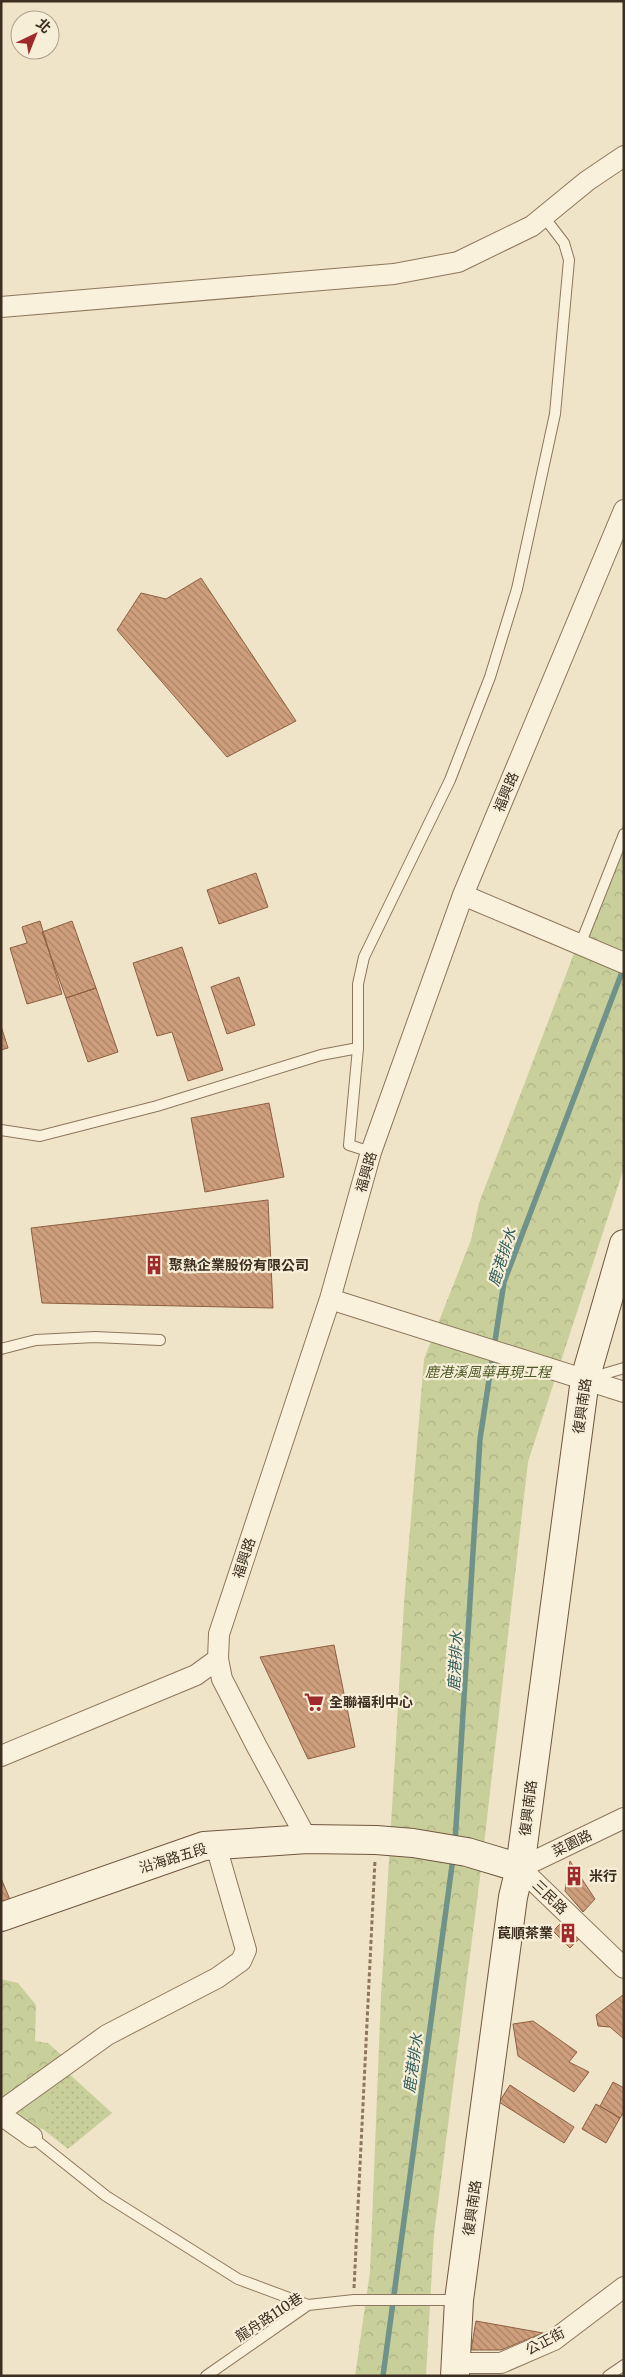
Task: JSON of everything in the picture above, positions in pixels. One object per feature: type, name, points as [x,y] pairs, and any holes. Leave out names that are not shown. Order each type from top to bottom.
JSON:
[{"type":"street","points":[[1,307],[394,274],[458,262],[532,226],[588,181],[624,156]]},
{"type":"street","name":"福興路","points":[[307,1839],[222,1679],[218,1659],[219,1634],[330,1299],[371,1152],[464,895],[624,510]]},
{"type":"street","points":[[464,895],[624,963]]},
{"type":"street","name":"復興南路","points":[[455,2369],[459,2300],[513,1897],[520,1868],[585,1379],[624,1244]]},
{"type":"street","points":[[330,1299],[624,1392]]},
{"type":"street","points":[[1,1756],[196,1675],[218,1659]]},
{"type":"street","name":"菜園路","points":[[520,1868],[624,1818]]},
{"type":"street","name":"沿海路五段","points":[[1,1917],[204,1846],[307,1839],[376,1840],[412,1843],[467,1852],[520,1868]]},
{"type":"street","points":[[1,2110],[107,2035],[217,1978],[242,1961],[246,1950],[216,1846]]},
{"type":"street","name":"三民路","points":[[520,1868],[624,1968]]},
{"type":"street","points":[[1,2115],[32,2137]]},
{"type":"street","name":"公正街","points":[[455,2369],[502,2369],[554,2340],[624,2287]]},
{"type":"lane","points":[[371,1152],[349,1145],[358,1048],[358,984],[364,957],[450,780],[490,677],[517,590],[555,414],[569,260],[564,243],[544,217]]},
{"type":"lane","points":[[580,945],[624,834]]},
{"type":"lane","points":[[1,1130],[40,1136],[157,1106],[321,1055],[358,1048]]},
{"type":"lane","points":[[1,1350],[36,1340],[96,1337],[160,1340]]},
{"type":"lane","points":[[585,1379],[624,1368]]},
{"type":"lane","points":[[32,2137],[106,2196],[238,2279],[308,2305]]},
{"type":"lane","name":"龍舟路110巷","points":[[206,2376],[308,2305],[354,2300],[408,2302],[459,2300]]},
{"type":"lane","points":[[608,2376],[624,2365]]},
{"type":"path","points":[[354,2289],[376,1840]]},
{"type":"green space","name":"鹿港溪風華再現工程","points":[[624,822],[624,1168],[528,1462],[482,1862],[434,2234],[426,2376],[355,2376],[370,2272],[381,1996],[404,1603],[424,1359],[471,1240],[479,1203]]},
{"type":"green space","points":[[1,1979],[18,1983],[36,2005],[35,2041],[48,2043],[73,2066],[47,2088],[52,2125],[19,2136],[1,2094]]},
{"type":"green space","points":[[66,2071],[112,2113],[68,2149],[19,2110]]},
{"type":"building","points":[[201,578],[296,721],[227,757],[117,630],[141,593],[166,599]]},
{"type":"building","points":[[256,873],[268,907],[219,924],[207,890]]},
{"type":"building","points":[[40,921],[62,994],[27,1004],[10,948],[27,943],[22,927]]},
{"type":"building","points":[[72,921],[96,988],[66,998],[42,932]]},
{"type":"building","points":[[182,947],[223,1070],[188,1081],[172,1032],[157,1036],[133,963]]},
{"type":"building","points":[[239,977],[255,1025],[227,1034],[211,987]]},
{"type":"building","points":[[96,988],[118,1052],[88,1062],[66,998]]},
{"type":"building","points":[[1,1026],[8,1048],[1,1050]]},
{"type":"building","points":[[269,1103],[284,1177],[205,1192],[191,1118]]},
{"type":"building","name":"聚熱企業股份有限公司","points":[[268,1200],[273,1308],[42,1303],[31,1228]]},
{"type":"building","name":"全聯福利中心","points":[[334,1645],[355,1747],[308,1759],[260,1657]]},
{"type":"building","name":"米行","points":[[570,1861],[595,1899],[583,1912],[565,1891]]},
{"type":"building","points":[[1,1878],[11,1902],[1,1904]]},
{"type":"building","name":"苠順茶業","points":[[566,1918],[583,1935],[570,1948],[553,1931]]},
{"type":"building","points":[[623,1995],[624,2039],[610,2027],[598,2026],[596,2015]]},
{"type":"building","points":[[533,2021],[577,2052],[569,2062],[589,2072],[574,2092],[518,2056],[513,2024]]},
{"type":"building","points":[[613,2082],[624,2088],[624,2112],[620,2118],[600,2106]]},
{"type":"building","points":[[510,2085],[574,2127],[564,2143],[499,2102]]},
{"type":"building","points":[[596,2104],[620,2118],[606,2143],[582,2129]]},
{"type":"building","points":[[476,2321],[543,2333],[501,2350],[471,2350]]},
{"type":"waterway","name":"鹿港排水","points":[[455,1843],[480,1439],[504,1282],[624,967]]},
{"type":"waterway","name":"鹿港排水","points":[[383,2376],[453,1858]]},
{"type":"place","name":"聚熱企業股份有限公司","points":[[154,1265]]},
{"type":"place","name":"全聯福利中心","points":[[314,1702]]},
{"type":"place","name":"米行","points":[[574,1876]]},
{"type":"place","name":"苠順茶業","points":[[568,1933]]}]
